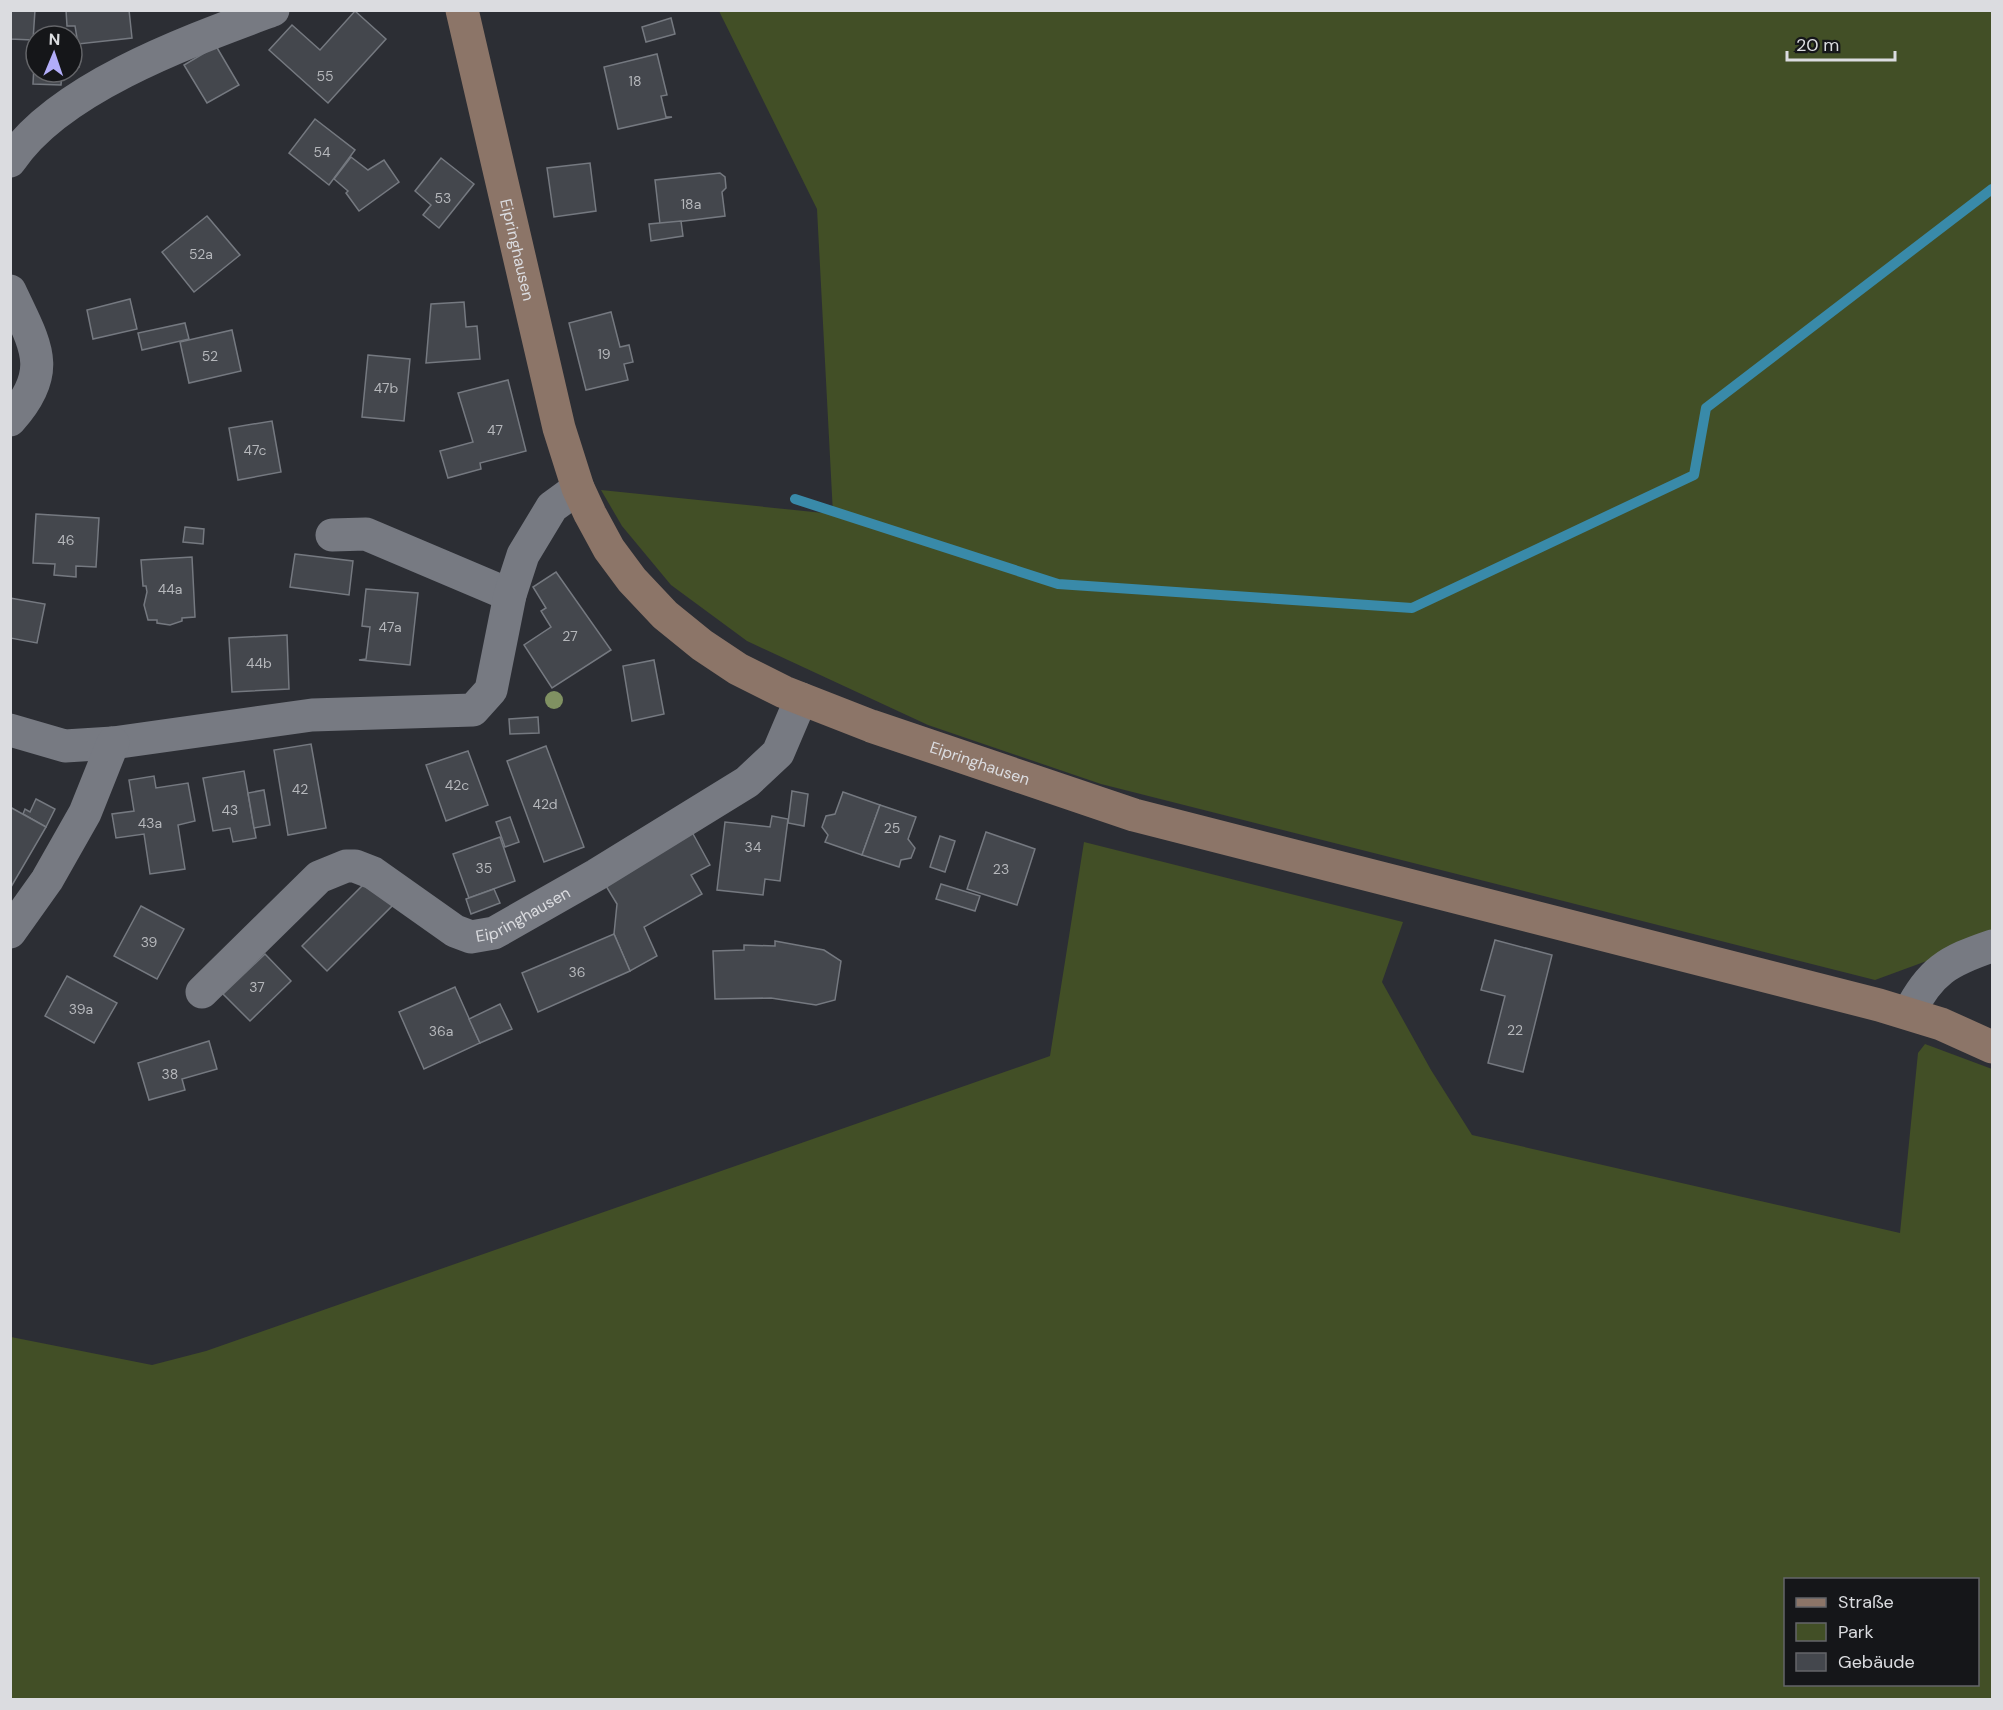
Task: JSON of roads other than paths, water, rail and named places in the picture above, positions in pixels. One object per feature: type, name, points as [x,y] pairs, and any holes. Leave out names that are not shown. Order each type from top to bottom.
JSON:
[{"type":"main road","name":"Eipringhausen","points":[[462,10],[559,428],[578,488],[609,549],[632,580],[665,615],[693,638],[738,669],[801,699],[1134,815],[1909,1013],[1992,1047]]},
{"type":"street","points":[[10,161],[29,136],[44,123],[88,94],[177,48],[273,10]]},
{"type":"street","points":[[10,291],[34,345],[37,374],[31,394],[10,420]]},
{"type":"street","points":[[10,730],[65,746],[113,743],[312,715],[473,710],[491,690],[515,574],[535,533],[552,507],[578,488]]},
{"type":"street","points":[[332,535],[366,534],[510,595]]},
{"type":"street","name":"Eipringhausen","points":[[202,992],[319,877],[336,868],[355,866],[373,873],[446,926],[463,935],[478,937],[494,933],[596,875],[747,782],[778,753],[801,699]]},
{"type":"street","points":[[10,932],[47,880],[85,813],[113,743]]},
{"type":"street","points":[[1909,1013],[1922,987],[1937,971],[1992,946]]},
{"type":"waterway","points":[[795,499],[1058,584],[1412,608],[1694,475],[1706,408],[1992,189]]}]
